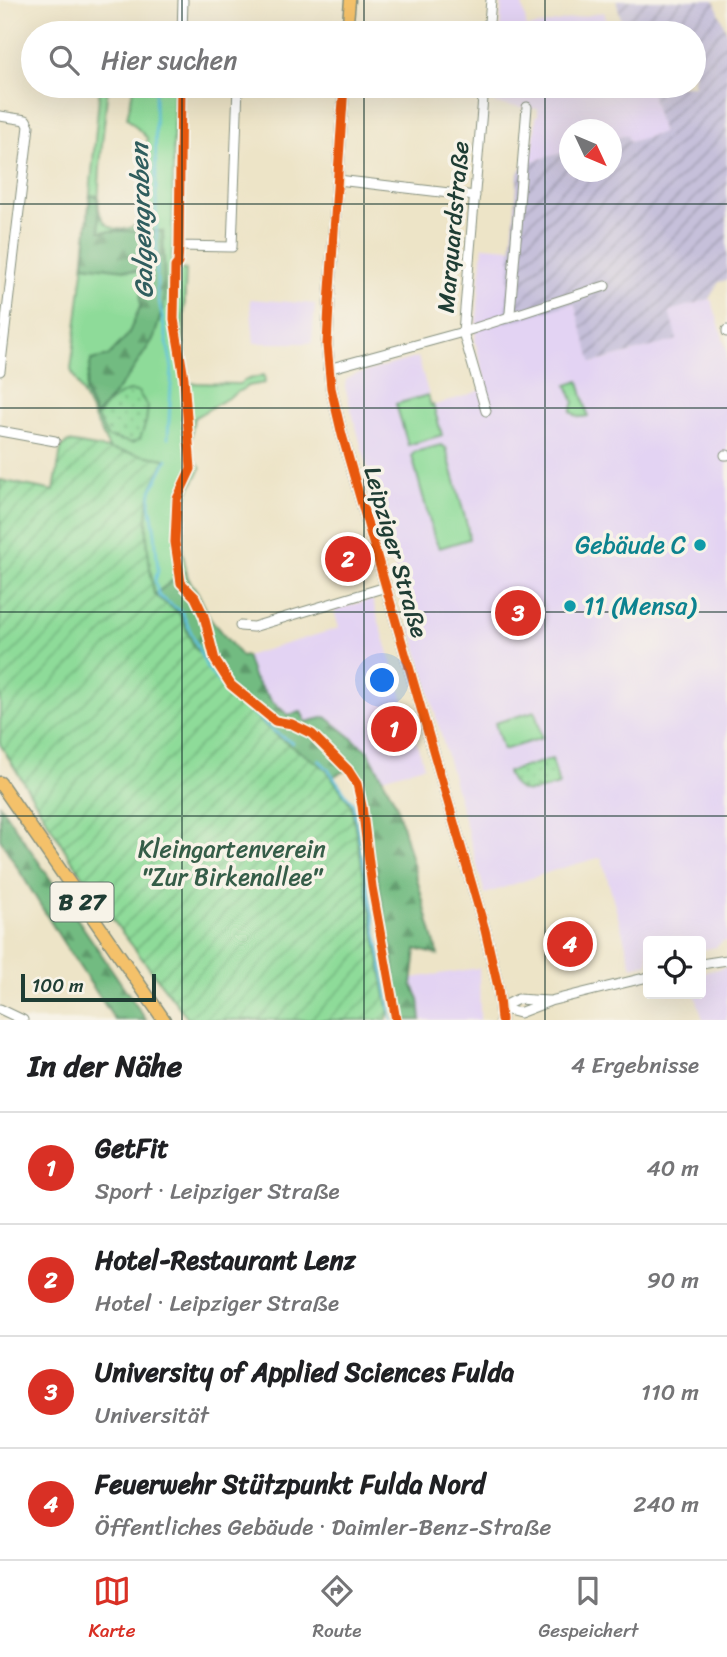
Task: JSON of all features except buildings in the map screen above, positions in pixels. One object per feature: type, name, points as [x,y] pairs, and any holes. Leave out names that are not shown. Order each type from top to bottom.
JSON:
[{"type":"highway","name":"B 27","points":[[0,783],[164,1020]]},
{"type":"main road","points":[[348,21],[350,0]]},
{"type":"main road","name":"Leipziger Straße","points":[[343,98],[328,310],[328,369],[337,417],[485,930],[498,987],[501,1014]]},
{"type":"street","points":[[182,21],[183,0]]},
{"type":"street","points":[[489,21],[491,0]]},
{"type":"street","points":[[181,98],[179,246],[232,247],[238,98]]},
{"type":"street","name":"Marquardstraße","points":[[483,98],[463,332],[486,411]]},
{"type":"street","points":[[508,318],[527,107]]},
{"type":"street","points":[[0,116],[26,120],[29,126],[0,371]]},
{"type":"street","points":[[338,180],[475,196]]},
{"type":"street","points":[[328,369],[463,332],[605,286]]},
{"type":"street","points":[[0,431],[55,441]]},
{"type":"street","name":"Leipziger Straße","points":[[240,626],[253,627],[386,587]]},
{"type":"street","points":[[706,963],[727,960]]},
{"type":"street","points":[[501,1014],[519,999],[550,1001],[643,978]]},
{"type":"street","points":[[0,1009],[23,1020]]},
{"type":"shaded area","points":[[502,0],[521,0],[526,21],[501,21]]},
{"type":"shaded area","points":[[616,0],[714,0],[727,32],[727,280],[719,282],[709,299],[669,311],[677,340],[592,363],[574,303],[505,323],[518,173],[525,163],[559,154],[559,182],[622,182],[622,136],[627,135],[629,142],[662,133],[652,98],[706,98],[706,21],[622,21]]},
{"type":"shaded area","points":[[604,12],[607,21],[561,21]]},
{"type":"shaded area","points":[[496,98],[652,98],[662,133],[629,142],[627,135],[622,136],[622,119],[559,119],[559,154],[525,163],[526,153],[533,151],[538,109],[495,104]]},
{"type":"shaded area","points":[[483,246],[511,248],[574,303],[593,363],[676,340],[668,311],[709,299],[712,301],[727,351],[727,941],[716,947],[706,949],[706,936],[643,936],[643,964],[632,967],[602,859],[598,858],[485,894],[345,387],[346,380],[354,375],[418,357],[432,406],[465,396],[487,388],[475,341]]},
{"type":"shaded area","points":[[250,299],[315,304],[312,343],[254,343]]},
{"type":"shaded area","points":[[372,599],[424,766],[382,778],[368,751],[288,715],[272,701],[254,679],[246,656],[339,628],[334,610]]},
{"type":"shaded area","points":[[727,967],[727,1020],[703,1020],[697,999],[706,999],[706,972]]},
{"type":"shaded area","points":[[479,968],[480,1020],[421,1020],[419,999],[412,984],[413,978]]},
{"type":"green space","points":[[99,98],[107,98],[99,209],[107,224],[122,229],[138,224],[149,209],[147,138],[127,118],[131,98],[174,98],[172,269],[186,270],[183,339],[188,383],[239,384],[264,375],[265,383],[248,386],[194,418],[189,451],[201,468],[183,502],[181,542],[186,570],[154,595],[147,542],[147,513],[151,490],[165,459],[110,450],[71,370]]},
{"type":"green space","points":[[90,195],[97,196],[100,231],[163,231],[165,301],[154,338],[130,374],[96,416],[85,392],[91,360],[108,356],[128,335],[140,307],[142,272],[84,265]]},
{"type":"green space","points":[[579,381],[588,416],[583,417],[571,411],[574,402],[567,385]]},
{"type":"green space","points":[[129,391],[138,392],[148,407],[140,439],[132,443],[107,437],[97,417],[111,401]]},
{"type":"green space","points":[[428,395],[442,435],[408,445],[396,404]]},
{"type":"green space","name":"Kleingartenverein \"Zur Birkenallee\"","points":[[68,442],[165,459],[151,490],[148,507],[148,545],[154,595],[179,613],[194,647],[263,724],[326,769],[351,805],[389,1013],[386,1020],[189,1020],[118,927],[67,853],[0,744],[0,480],[54,491],[61,449]]},
{"type":"green space","points":[[441,445],[446,448],[469,539],[439,548],[412,456],[414,452]]},
{"type":"green space","points":[[186,570],[210,619],[242,657],[246,656],[254,679],[272,701],[288,715],[301,712],[306,722],[326,717],[368,751],[396,803],[438,955],[416,949],[412,984],[419,999],[421,1020],[399,1020],[393,957],[359,784],[350,769],[331,777],[325,769],[263,724],[194,647],[179,613],[154,595]]},
{"type":"green space","points":[[535,711],[542,738],[503,750],[495,723]]},
{"type":"green space","points":[[552,759],[559,785],[528,792],[516,787],[507,772]]},
{"type":"green space","points":[[0,805],[146,1020],[115,1020],[61,939],[0,839]]},
{"type":"waterway","name":"Galgengraben","points":[[155,98],[157,290],[172,368],[168,438]]},
{"type":"waterway","name":"Galgengraben","points":[[167,459],[151,491],[150,503],[158,571],[155,581],[159,596],[182,612],[207,668],[220,684],[275,732],[292,743]]},
{"type":"waterway","name":"Galgengraben","points":[[319,760],[353,804],[392,1020]]},
{"type":"cycle path","points":[[181,98],[179,246],[178,263],[175,267],[174,319],[184,378],[191,469],[177,499],[175,542],[181,583],[195,597],[204,616],[215,660],[231,685],[275,721],[292,724],[312,734],[348,770],[357,784],[396,1020]]},
{"type":"cycle path","points":[[343,98],[327,345],[331,388],[342,435],[485,930],[498,987],[501,1020]]},
{"type":"place","name":"Gebäude C","points":[[700,545]]},
{"type":"place","name":"Hotel-Restaurant Lenz","points":[[348,559]]},
{"type":"place","name":"11 (Mensa)","points":[[570,606]]},
{"type":"place","name":"University of Applied Sciences Fulda","points":[[518,613]]},
{"type":"place","name":"GetFit","points":[[394,729]]},
{"type":"place","name":"Feuerwehr Stützpunkt Fulda Nord","points":[[570,944]]}]
